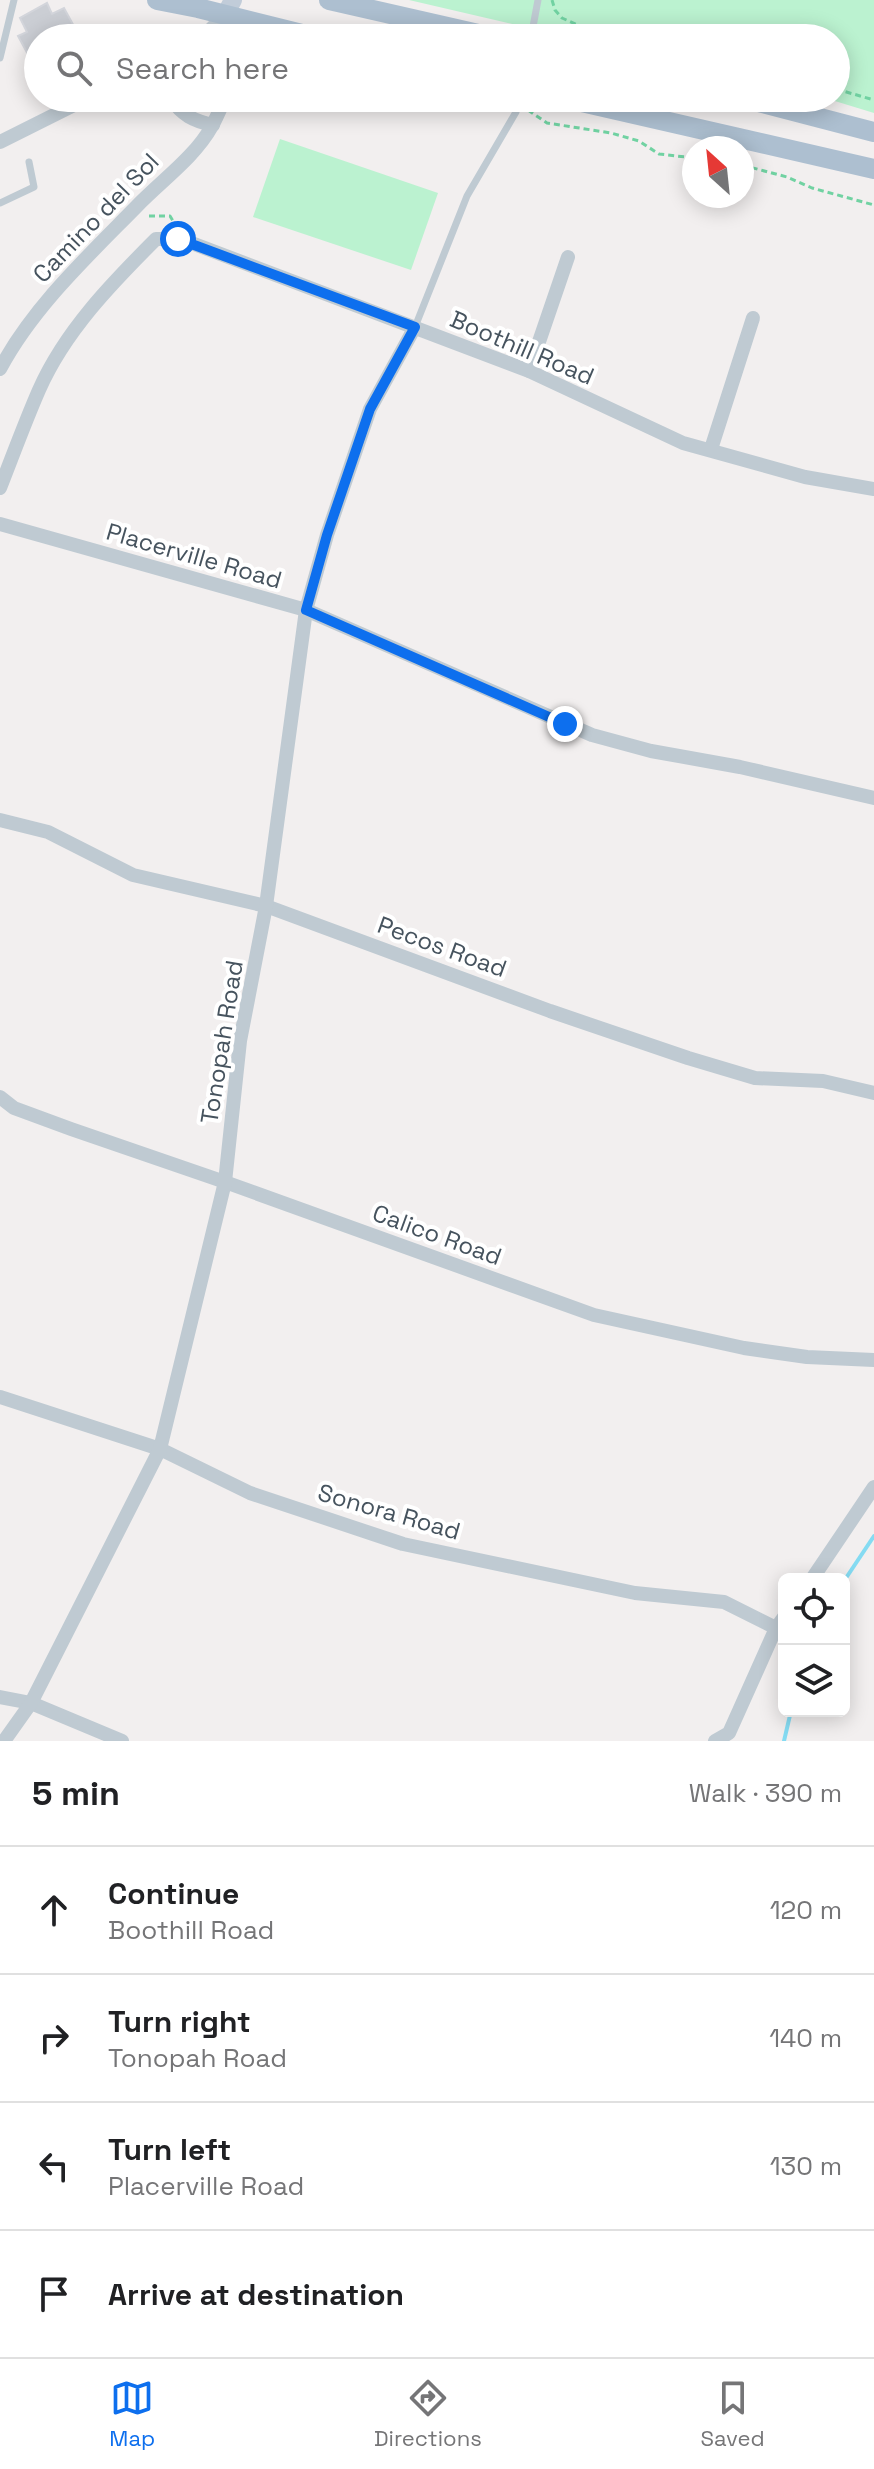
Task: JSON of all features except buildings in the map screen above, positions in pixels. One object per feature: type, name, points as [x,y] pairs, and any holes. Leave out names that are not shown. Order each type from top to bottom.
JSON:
[{"type":"main road","points":[[157,0],[229,7],[278,24]]},
{"type":"main road","points":[[329,0],[438,24]]},
{"type":"main road","points":[[625,112],[874,169]]},
{"type":"main road","points":[[797,112],[874,132]]},
{"type":"street","points":[[214,24],[229,7]]},
{"type":"street","points":[[0,142],[60,112]]},
{"type":"street","points":[[182,112],[194,121],[213,125]]},
{"type":"street","name":"Camino del Sol","points":[[0,369],[13,345],[45,302],[202,142],[219,112]]},
{"type":"street","name":"Boothill Road","points":[[0,488],[40,388],[60,352],[107,288],[156,239],[178,239],[529,371],[683,443],[805,477],[874,489]]},
{"type":"street","points":[[529,371],[568,257]]},
{"type":"street","points":[[711,449],[753,318]]},
{"type":"street","name":"Tonopah Road","points":[[4,1741],[31,1703],[160,1449],[225,1182],[240,1041],[266,906],[306,610],[327,535],[370,409],[415,327]]},
{"type":"street","name":"Placerville Road","points":[[0,524],[306,610],[592,735],[651,751],[740,767],[874,798]]},
{"type":"street","name":"Pecos Road","points":[[0,820],[48,832],[133,875],[266,906],[550,1011],[688,1058],[755,1078],[823,1081],[874,1093]]},
{"type":"street","name":"Calico Road","points":[[0,1097],[14,1108],[43,1119],[594,1315],[744,1348],[807,1357],[874,1360]]},
{"type":"street","name":"Sonora Road","points":[[0,1397],[160,1449],[250,1493],[403,1544],[635,1593],[724,1602],[778,1622]]},
{"type":"street","points":[[816,1573],[874,1487]]},
{"type":"street","points":[[715,1741],[731,1737],[778,1628]]},
{"type":"street","points":[[0,1697],[31,1703],[122,1741]]},
{"type":"lane","points":[[0,58],[14,0]]},
{"type":"lane","points":[[534,24],[538,0]]},
{"type":"lane","points":[[415,327],[467,196],[516,112]]},
{"type":"lane","points":[[0,203],[34,187],[29,162]]},
{"type":"path","points":[[552,0],[562,18],[576,24]]},
{"type":"path","points":[[850,93],[874,100]]},
{"type":"path","points":[[532,112],[547,123],[611,133],[639,141],[659,154],[682,157]]},
{"type":"path","points":[[754,168],[874,205]]},
{"type":"path","points":[[136,206],[148,216],[170,216],[175,222],[178,239]]},
{"type":"green space","points":[[409,0],[874,0],[874,113],[850,106],[850,24],[513,24]]},
{"type":"green space","points":[[280,139],[438,193],[411,270],[253,217]]},
{"type":"waterway","points":[[849,1573],[874,1536]]},
{"type":"waterway","points":[[784,1741],[790,1717]]},
{"type":"route","points":[[178,239],[415,327],[370,409],[327,535],[306,610],[565,724]]}]
